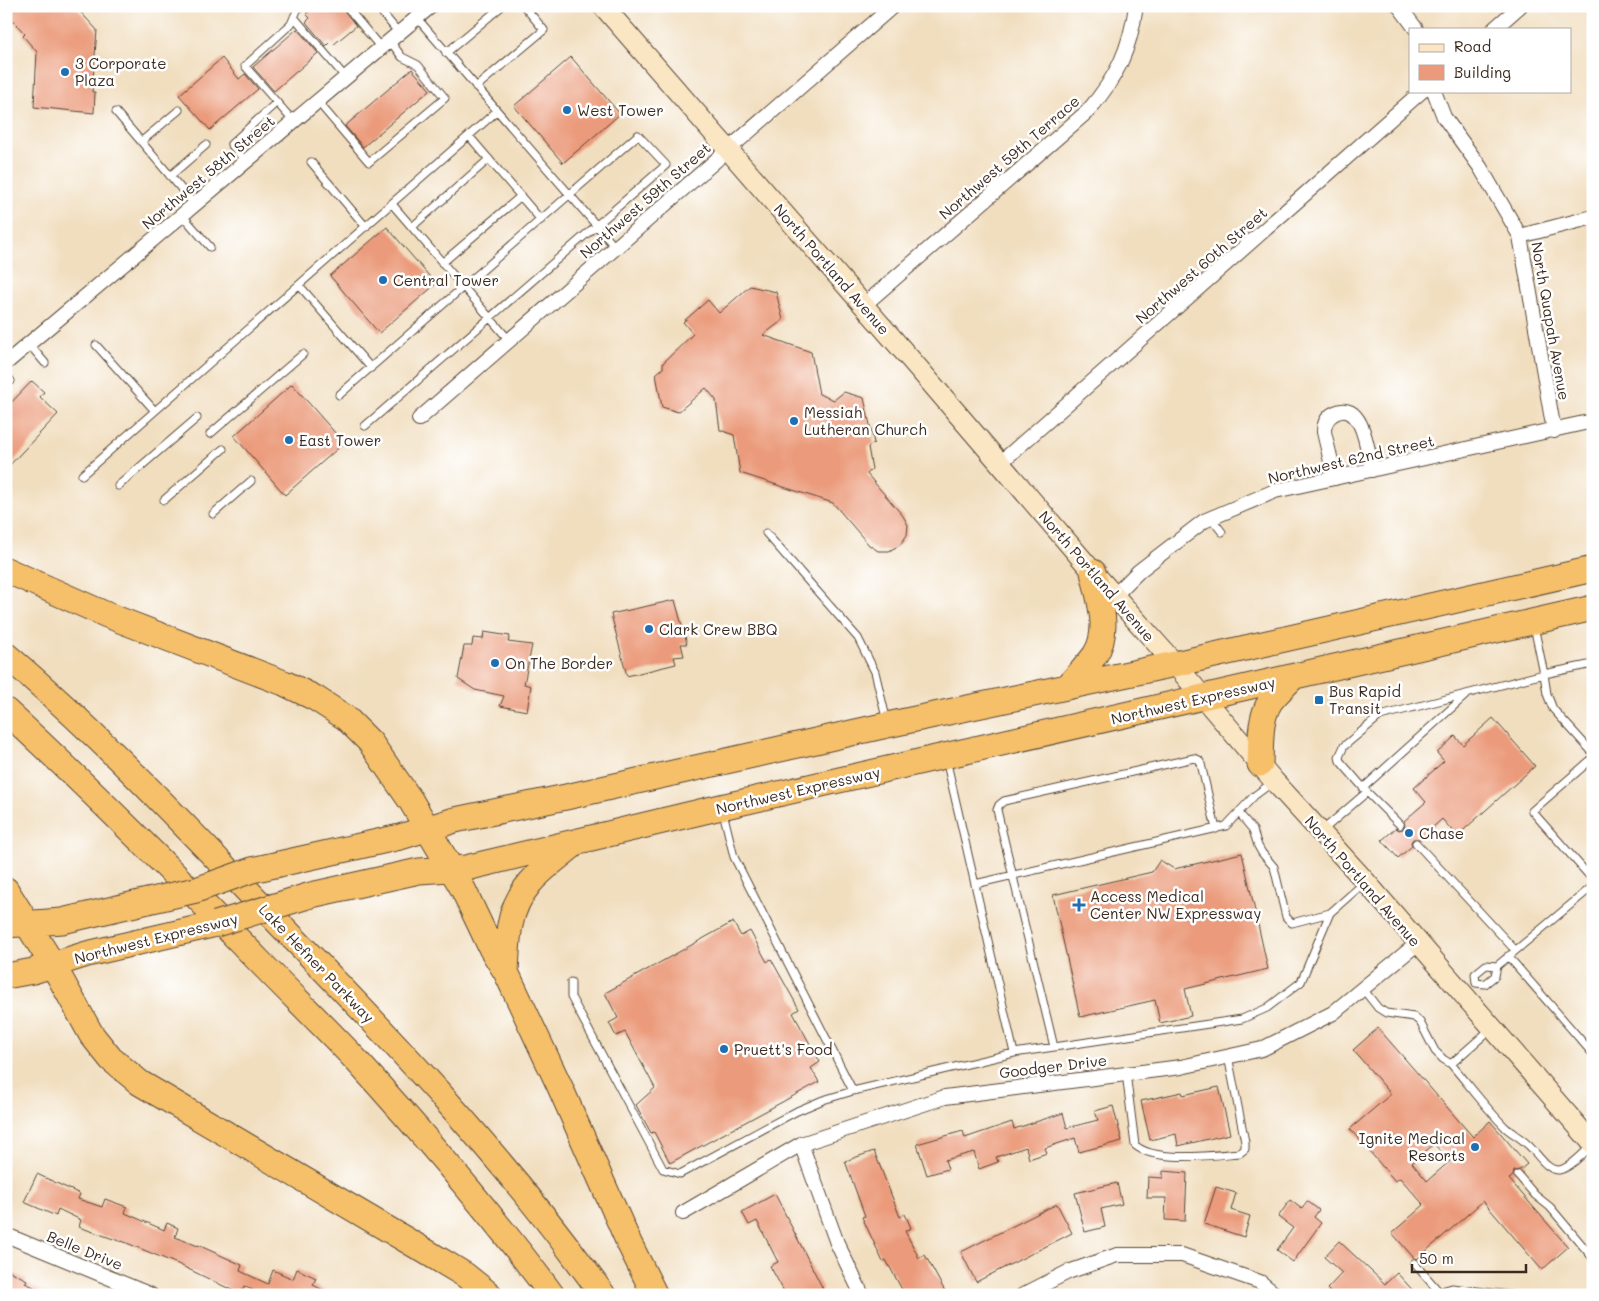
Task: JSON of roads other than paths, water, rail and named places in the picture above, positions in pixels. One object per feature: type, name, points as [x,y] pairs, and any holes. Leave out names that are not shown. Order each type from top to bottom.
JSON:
[{"type":"highway","points":[[17,924],[62,921],[196,890],[252,870],[400,837],[455,820],[584,793],[887,724],[1175,664],[1593,569]]},
{"type":"highway","points":[[6,570],[107,615],[284,684],[315,698],[346,718],[370,742],[395,776],[427,828],[463,889],[491,948],[506,972],[560,1087],[629,1243],[655,1295]]},
{"type":"highway","points":[[1067,687],[1095,655],[1102,638],[1103,616],[1093,572]]},
{"type":"highway","name":"Northwest Expressway","points":[[6,976],[53,965],[87,954],[216,924],[311,895],[419,871],[466,868],[721,807],[1593,608]]},
{"type":"highway","name":"Lake Hefner Parkway","points":[[6,655],[130,770],[360,1006],[431,1082],[514,1179],[603,1295]]},
{"type":"highway","points":[[1267,772],[1263,724],[1266,710],[1271,700],[1294,676]]},
{"type":"highway","points":[[6,711],[168,866],[354,1059],[431,1144],[515,1246],[552,1295]]},
{"type":"highway","points":[[506,972],[510,926],[514,908],[524,890],[538,873],[577,842]]},
{"type":"highway","points":[[6,890],[17,924],[53,965],[92,1034],[111,1059],[140,1083],[465,1275],[490,1295]]},
{"type":"main road","name":"North Portland Avenue","points":[[603,6],[1267,772],[1418,943],[1469,988],[1492,1028],[1593,1144]]},
{"type":"street","name":"Northwest 59th Street","points":[[419,419],[893,6]]},
{"type":"street","name":"Northwest 59th Terrace","points":[[864,305],[1088,111],[1106,90],[1119,67],[1130,38],[1136,6]]},
{"type":"street","points":[[1399,6],[1415,28]]},
{"type":"street","points":[[1495,28],[1520,6]]},
{"type":"street","name":"Northwest 58th Street","points":[[6,363],[318,102],[423,11]]},
{"type":"street","name":"Northwest 60th Street","points":[[1000,464],[1421,92]]},
{"type":"street","name":"North Quapah Avenue","points":[[1434,92],[1444,117],[1480,168],[1520,236],[1554,431]]},
{"type":"street","points":[[1520,236],[1593,217]]},
{"type":"street","points":[[1335,478],[1324,426],[1327,419],[1340,411],[1355,415],[1361,422],[1372,470]]},
{"type":"street","name":"Northwest 62nd Street","points":[[1114,596],[1139,571],[1204,521],[1275,491],[1593,421]]},
{"type":"street","name":"Goodger Drive","points":[[683,1213],[801,1144],[945,1097],[1180,1067],[1262,1049],[1333,1013],[1418,943]]},
{"type":"street","points":[[801,1144],[837,1243],[862,1295]]},
{"type":"street","name":"Belle Drive","points":[[6,1235],[150,1295]]},
{"type":"street","points":[[1023,1295],[1068,1272],[1117,1255],[1182,1254],[1260,1282],[1276,1295]]},
{"type":"lane","points":[[294,122],[245,66],[291,24],[298,6]]},
{"type":"lane","points":[[318,102],[369,162],[445,98],[418,65],[402,57],[390,41],[346,6]]},
{"type":"lane","points":[[390,41],[384,14],[393,6]]},
{"type":"lane","points":[[446,53],[502,6]]},
{"type":"lane","points":[[476,86],[544,30],[524,6]]},
{"type":"lane","points":[[423,11],[446,53],[615,247]]},
{"type":"lane","points":[[294,16],[346,78]]},
{"type":"lane","points":[[246,162],[231,144],[276,102]]},
{"type":"lane","points":[[142,141],[178,110]]},
{"type":"lane","points":[[82,475],[497,111]]},
{"type":"lane","points":[[116,112],[195,205]]},
{"type":"lane","points":[[339,395],[638,135],[666,165],[365,426]]},
{"type":"lane","points":[[470,136],[541,220]]},
{"type":"lane","points":[[170,176],[206,145]]},
{"type":"lane","points":[[412,228],[489,159]]},
{"type":"lane","points":[[311,162],[366,227]]},
{"type":"lane","points":[[442,263],[521,196]]},
{"type":"lane","points":[[392,204],[509,340]]},
{"type":"lane","points":[[182,215],[210,247]]},
{"type":"lane","points":[[299,285],[371,368]]},
{"type":"lane","points":[[29,344],[45,362]]},
{"type":"lane","points":[[96,345],[156,411]]},
{"type":"lane","points":[[210,434],[303,354]]},
{"type":"lane","points":[[6,374],[12,381]]},
{"type":"lane","points":[[118,486],[197,418]]},
{"type":"lane","points":[[164,500],[223,449]]},
{"type":"lane","points":[[212,514],[251,481]]},
{"type":"lane","points":[[1211,518],[1222,532]]},
{"type":"lane","points":[[766,533],[858,638],[875,672],[887,724]]},
{"type":"lane","points":[[1534,622],[1549,702],[1553,709],[1593,753]]},
{"type":"lane","points":[[1400,825],[1365,790],[1340,761],[1339,757],[1344,746],[1380,716],[1544,674],[1593,664]]},
{"type":"lane","points":[[1320,832],[1467,694]]},
{"type":"lane","points":[[945,756],[1014,1053]]},
{"type":"lane","points":[[1054,1047],[997,810],[999,805],[1012,800],[1194,758],[1199,760],[1201,764],[1216,829]]},
{"type":"lane","points":[[1593,758],[1532,811],[1593,880]]},
{"type":"lane","points":[[975,884],[1226,826],[1254,796],[1267,772]]},
{"type":"lane","points":[[721,807],[734,857],[853,1091]]},
{"type":"lane","points":[[1239,812],[1253,830],[1258,846],[1274,867],[1286,917],[1292,924],[1330,913],[1366,882]]},
{"type":"lane","points":[[1416,843],[1516,950]]},
{"type":"lane","points":[[1469,988],[1485,984],[1495,976],[1497,966],[1593,886]]},
{"type":"lane","points":[[571,982],[571,997],[663,1169],[680,1174],[797,1111],[823,1100],[853,1091],[1014,1053],[1242,1019],[1267,1008],[1301,982],[1330,913]]},
{"type":"lane","points":[[1508,956],[1593,1054]]},
{"type":"lane","points":[[1469,988],[1475,974],[1486,965],[1497,966]]},
{"type":"lane","points":[[1363,989],[1378,1008],[1386,1013],[1414,1017],[1420,1022],[1435,1051],[1451,1064],[1505,1127],[1526,1142],[1553,1169],[1559,1170],[1566,1167],[1593,1144]]},
{"type":"lane","points":[[1451,1064],[1492,1028]]},
{"type":"lane","points":[[1126,1073],[1135,1145],[1141,1151],[1185,1156],[1240,1153],[1244,1149],[1245,1142],[1228,1056]]},
{"type":"lane","points":[[1518,1175],[1535,1195],[1550,1207],[1593,1258]]},
{"type":"lane","points":[[1414,1263],[1441,1294],[1445,1290],[1452,1288],[1510,1295]]},
{"type":"place","name":"3 Corporate Plaza","points":[[65,72]]},
{"type":"place","name":"West Tower","points":[[567,110]]},
{"type":"place","name":"Central Tower","points":[[383,280]]},
{"type":"place","name":"Messiah Lutheran Church","points":[[794,421]]},
{"type":"place","name":"East Tower","points":[[289,440]]},
{"type":"place","name":"Clark Crew BBQ","points":[[649,629]]},
{"type":"place","name":"On The Border","points":[[495,663]]},
{"type":"place","name":"Bus Rapid Transit","points":[[1319,700]]},
{"type":"place","name":"Chase","points":[[1409,833]]},
{"type":"place","name":"Access Medical Center NW Expressway","points":[[1079,905]]},
{"type":"place","name":"Pruett's Food","points":[[724,1049]]},
{"type":"place","name":"Ignite Medical Resorts","points":[[1475,1147]]}]
